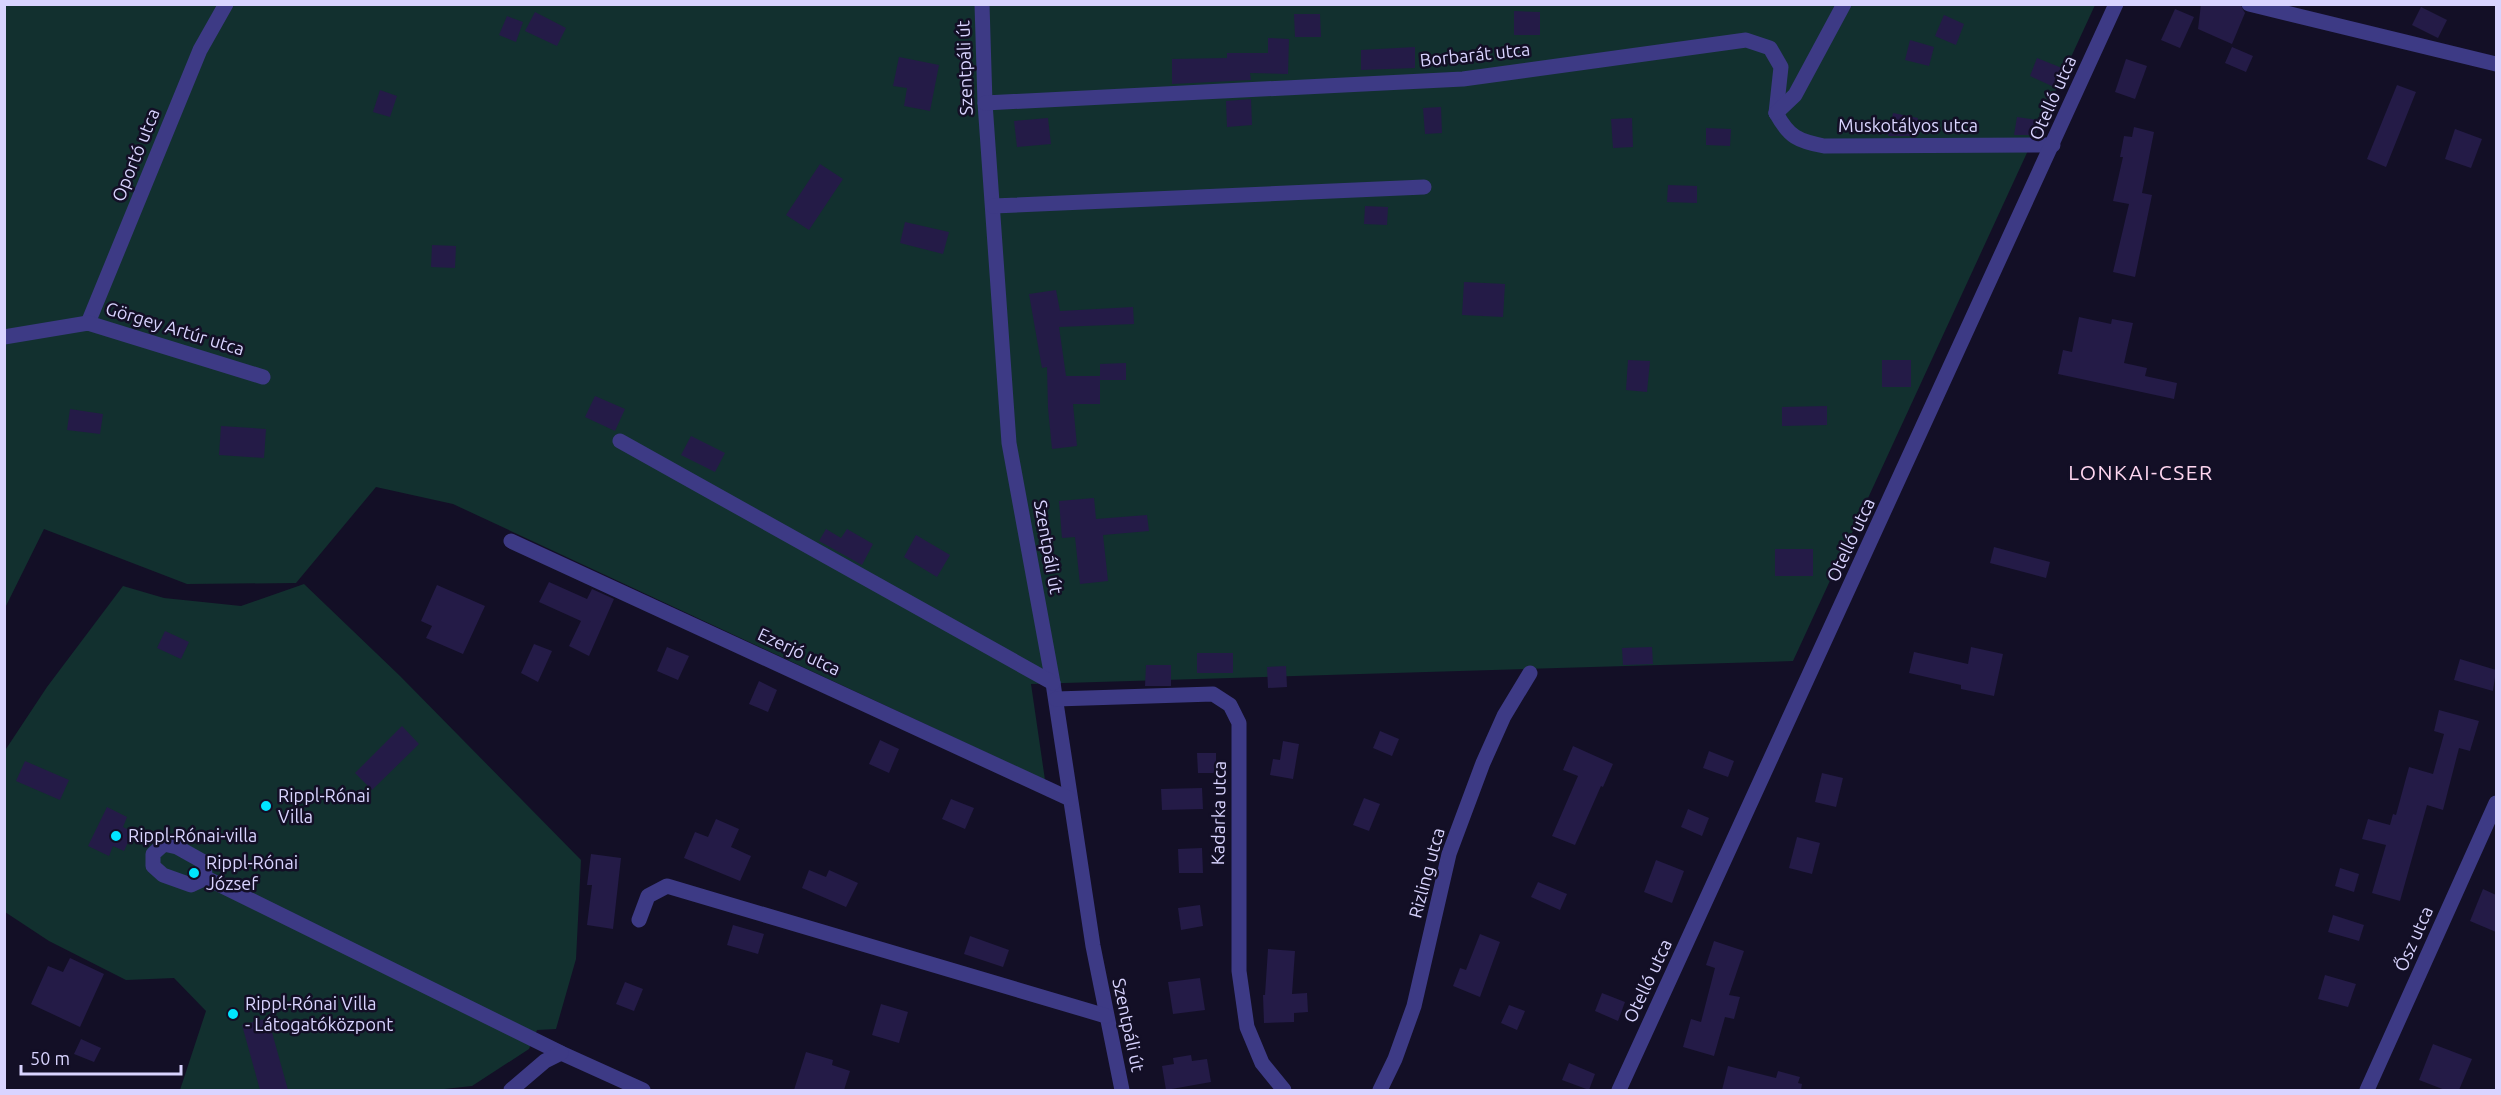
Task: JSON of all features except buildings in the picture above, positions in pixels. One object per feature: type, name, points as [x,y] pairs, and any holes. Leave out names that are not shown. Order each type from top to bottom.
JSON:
[{"type":"street","name":"Oportó utca","points":[[88,323],[200,50],[226,4]]},
{"type":"street","name":"Szentpáli út","points":[[982,4],[985,103],[1009,443],[1056,699],[1106,1016],[1122,1090]]},
{"type":"street","points":[[1776,113],[1795,95],[1844,4]]},
{"type":"street","name":"Otelló utca","points":[[1619,1090],[2116,4]]},
{"type":"street","points":[[2249,4],[2496,64]]},
{"type":"street","name":"Borbarát utca","points":[[985,103],[1462,79],[1746,40],[1770,48],[1781,68],[1776,113]]},
{"type":"street","name":"Muskotályos utca","points":[[1776,113],[1786,130],[1794,136],[1803,142],[1824,146],[2053,145]]},
{"type":"street","points":[[993,206],[1424,188]]},
{"type":"street","name":"Görgey Artúr utca","points":[[4,337],[88,323],[263,376]]},
{"type":"street","points":[[620,441],[1053,683]]},
{"type":"street","name":"Ezerjó utca","points":[[512,541],[1070,799]]},
{"type":"street","name":"Rizling utca","points":[[1380,1090],[1395,1059],[1414,1006],[1449,854],[1504,716],[1530,673]]},
{"type":"street","name":"Kadarka utca","points":[[1056,699],[1214,694],[1230,705],[1239,723],[1239,960],[1247,1027],[1262,1063],[1284,1090]]},
{"type":"street","name":"Ősz utca","points":[[2367,1090],[2496,803]]},
{"type":"street","points":[[206,878],[561,1053],[643,1090]]},
{"type":"street","points":[[639,920],[648,896],[667,886],[1106,1016]]},
{"type":"street","points":[[511,1090],[545,1061],[561,1053]]},
{"type":"green space","points":[[5,5],[2095,5],[1793,661],[1031,684],[1045,780],[453,504],[376,487],[296,583],[187,584],[44,529],[5,608]]},
{"type":"green space","name":"Rippl-Rónai Villa","points":[[304,584],[400,676],[581,860],[576,959],[556,1029],[537,1030],[529,1049],[472,1086],[435,1090],[180,1090],[206,1011],[174,978],[126,980],[49,941],[5,912],[4,752],[47,687],[123,586],[164,598],[241,606]]},
{"type":"place","name":"Rippl-Rónai Villa","points":[[266,806]]},
{"type":"place","name":"Rippl-Rónai-villa","points":[[116,836]]},
{"type":"place","name":"Rippl-Rónai József","points":[[194,873]]},
{"type":"place","name":"Rippl-Rónai Villa - Látogatóközpont","points":[[233,1014]]},
{"type":"district","name":"LONKAI-CSER","points":[[2141,473]]}]
